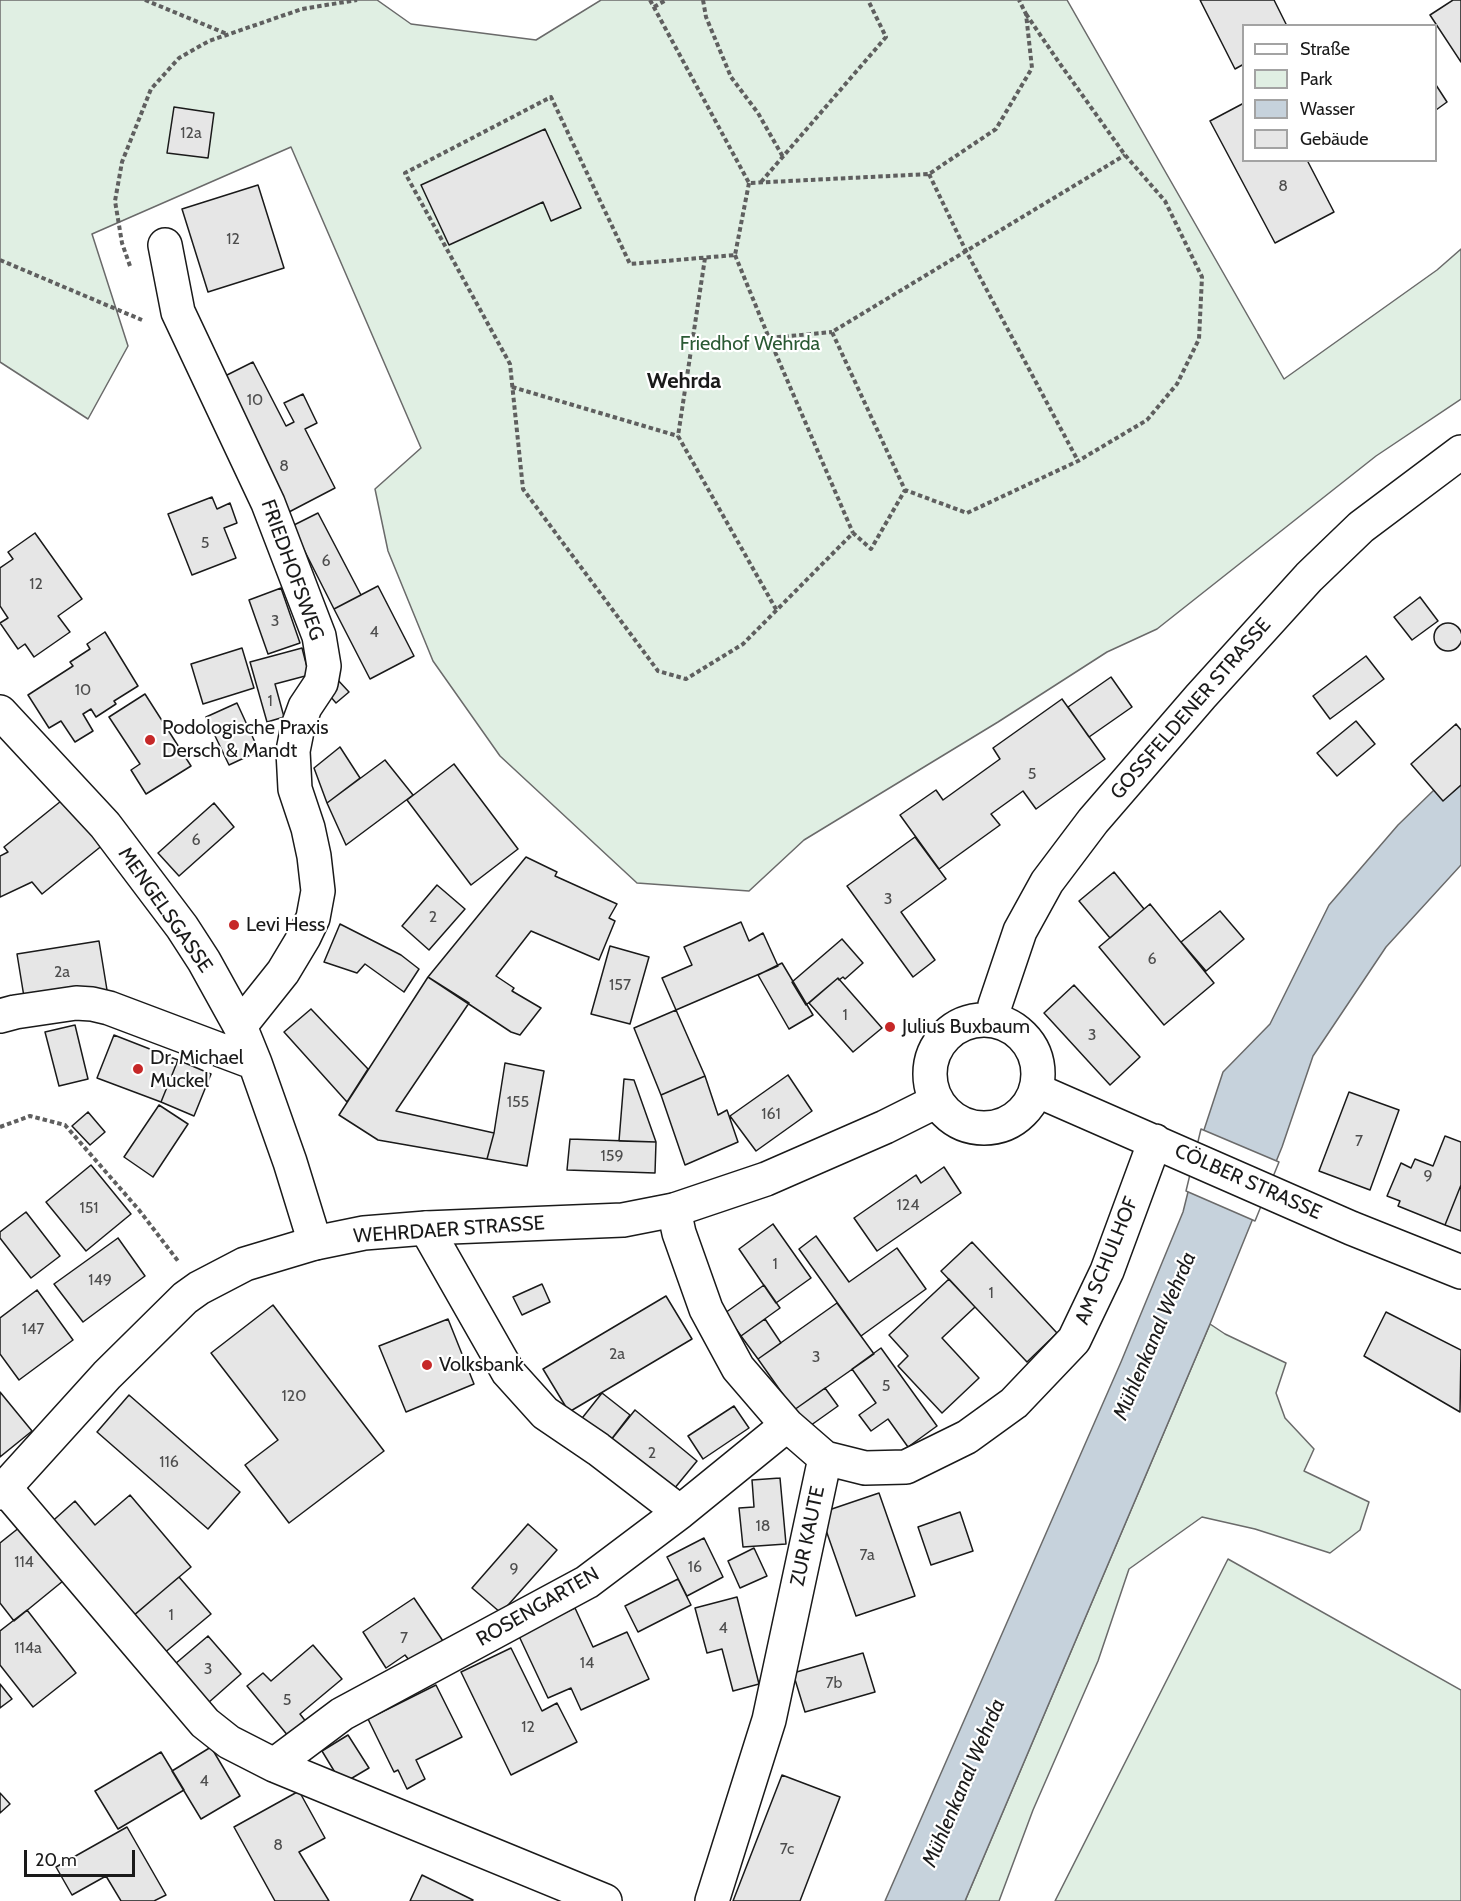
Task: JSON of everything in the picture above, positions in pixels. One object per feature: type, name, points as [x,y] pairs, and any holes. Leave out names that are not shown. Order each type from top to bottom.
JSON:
[{"type":"street","name":"FRIEDHOFSWEG","points":[[165,244],[178,312],[268,503],[319,636],[324,666],[321,683],[305,707],[298,726],[293,751],[295,789],[308,828],[314,856],[318,891],[313,918],[283,972],[240,1026]]},
{"type":"street","name":"GOSSFELDENER STRASSE","points":[[994,1020],[998,995],[1020,931],[1047,882],[1093,821],[1201,696],[1309,577],[1362,527],[1461,452]]},
{"type":"street","name":"MENGELSGASSE","points":[[0,712],[105,825],[182,927],[204,961],[240,1026],[255,1063],[290,1161],[315,1243]]},
{"type":"street","points":[[0,1016],[76,1003],[92,1004],[110,1008],[255,1063]]},
{"type":"street","points":[[978,1019],[994,1020],[1009,1025],[1031,1046],[1039,1076],[1036,1090],[1026,1110],[1014,1120],[1000,1126],[981,1129],[967,1126],[948,1116],[937,1101],[930,1086],[931,1058],[945,1035],[960,1024],[978,1019]]},
{"type":"street","name":"CÖLBER STRASSE","points":[[1036,1090],[1461,1272]]},
{"type":"street","name":"WEHRDAER STRASSE","points":[[3,1491],[106,1375],[153,1328],[199,1287],[245,1264],[315,1243],[364,1233],[426,1228],[622,1220],[674,1209],[766,1179],[937,1101]]},
{"type":"street","name":"AM SCHULHOF","points":[[825,1458],[865,1468],[906,1467],[967,1437],[1014,1403],[1074,1340],[1169,1147]]},
{"type":"street","name":"ZUR KAUTE","points":[[674,1209],[679,1233],[706,1309],[738,1368],[787,1425],[825,1458],[769,1720],[712,1901]]},
{"type":"street","points":[[426,1228],[508,1372],[545,1413],[598,1449],[680,1512]]},
{"type":"street","name":"ROSENGARTEN","points":[[274,1766],[342,1714],[587,1582],[680,1512],[787,1425]]},
{"type":"street","points":[[3,1491],[205,1724],[229,1742],[274,1766],[605,1901]]},
{"type":"path","points":[[145,0],[228,34]]},
{"type":"path","points":[[132,273],[122,243],[115,201],[122,162],[151,89],[179,58],[209,41],[302,9],[357,0]]},
{"type":"path","points":[[650,0],[749,183],[735,255],[853,533],[871,549],[905,490]]},
{"type":"path","points":[[654,7],[666,0]]},
{"type":"path","points":[[703,0],[706,17],[731,76],[758,113],[783,157]]},
{"type":"path","points":[[761,183],[886,37],[868,0]]},
{"type":"path","points":[[832,332],[905,490],[967,513],[1078,461],[1147,420],[1177,384],[1199,339],[1202,277],[1165,201],[1125,155],[1058,62],[1019,0]]},
{"type":"path","points":[[749,183],[929,174],[996,129],[1032,68],[1026,14]]},
{"type":"path","points":[[735,255],[630,264],[551,97],[405,173],[510,364],[524,489],[658,671],[686,680],[743,644],[853,533]]},
{"type":"path","points":[[769,338],[832,332],[1125,155]]},
{"type":"path","points":[[929,174],[966,251],[1078,461]]},
{"type":"path","points":[[705,258],[678,436],[777,611]]},
{"type":"path","points":[[0,260],[149,322],[145,312]]},
{"type":"path","points":[[512,387],[678,436]]},
{"type":"path","points":[[0,1126],[30,1116],[66,1125],[139,1210],[199,1287]]},
{"type":"green space","name":"Friedhof Wehrda","points":[[0,0],[377,0],[411,24],[536,40],[601,0],[1067,0],[1284,379],[1437,270],[1461,249],[1461,399],[1376,456],[1157,629],[1107,652],[998,722],[804,840],[749,891],[637,883],[500,756],[433,661],[388,551],[375,489],[421,448],[291,147],[92,234],[128,346],[88,419],[0,362]]},
{"type":"green space","points":[[1210,1324],[1225,1334],[1286,1363],[1276,1393],[1285,1418],[1314,1449],[1304,1471],[1369,1502],[1360,1530],[1330,1553],[1255,1529],[1202,1517],[1129,1569],[1098,1661],[1033,1810],[999,1901],[965,1901]]},
{"type":"green space","points":[[1228,1559],[1461,1690],[1461,1901],[1055,1901]]},
{"type":"water","name":"Mühlenkanal Wehrda","points":[[1461,785],[1461,865],[1386,947],[1313,1056],[1282,1147],[1210,1324],[965,1901],[885,1901],[1121,1362],[1183,1212],[1202,1136],[1223,1072],[1270,1024],[1329,905],[1398,825],[1434,790],[1443,800]]},
{"type":"pier","points":[[1201,1129],[1279,1162],[1255,1221],[1186,1191]]},
{"type":"building","points":[[1200,0],[1274,0],[1286,24],[1242,24],[1242,65],[1235,69]]},
{"type":"building","points":[[1453,0],[1461,0],[1461,62],[1437,24],[1430,15]]},
{"type":"building","points":[[1437,87],[1447,102],[1437,109]]},
{"type":"building","points":[[1242,104],[1242,162],[1308,162],[1334,212],[1275,243],[1210,121]]},
{"type":"building","points":[[174,107],[214,113],[208,158],[167,153]]},
{"type":"building","points":[[545,129],[581,208],[551,221],[543,202],[449,245],[421,185]]},
{"type":"building","points":[[258,185],[284,268],[208,292],[182,209]]},
{"type":"building","points":[[253,362],[286,426],[294,422],[284,403],[303,394],[317,423],[305,429],[335,488],[289,512],[221,378]]},
{"type":"building","points":[[212,497],[217,509],[230,503],[237,523],[224,528],[236,558],[192,575],[168,514]]},
{"type":"building","points":[[318,513],[361,595],[334,609],[292,526]]},
{"type":"building","points":[[35,533],[82,599],[58,616],[70,632],[34,657],[25,644],[18,649],[0,623],[8,618],[0,606],[0,568],[13,559],[8,552]]},
{"type":"building","points":[[378,586],[414,656],[370,679],[334,609]]},
{"type":"building","points":[[281,588],[300,643],[268,654],[249,600]]},
{"type":"building","points":[[1420,597],[1438,621],[1412,640],[1394,617]]},
{"type":"building","points":[[1448,623],[1458,627],[1462,637],[1458,647],[1448,651],[1438,647],[1434,637],[1438,627]]},
{"type":"building","points":[[105,632],[138,686],[114,701],[116,704],[96,717],[91,709],[83,714],[93,731],[75,742],[61,721],[49,728],[28,695],[73,666],[70,662],[90,649],[87,644]]},
{"type":"building","points":[[242,648],[254,688],[203,704],[191,664]]},
{"type":"building","points":[[302,648],[309,675],[275,684],[284,717],[267,722],[250,662]]},
{"type":"building","points":[[1366,656],[1384,679],[1330,719],[1313,696]]},
{"type":"building","points":[[1111,677],[1132,707],[1089,737],[1068,707]]},
{"type":"building","points":[[336,678],[349,692],[336,703],[324,689]]},
{"type":"building","name":"Podologische Praxis Dersch & Mandt","points":[[145,694],[191,766],[146,794],[131,770],[140,764],[109,717]]},
{"type":"building","points":[[1062,699],[1105,759],[1036,809],[1023,791],[991,814],[1000,825],[939,869],[900,815],[936,790],[943,800],[1000,759],[993,748]]},
{"type":"building","points":[[237,703],[259,751],[229,765],[206,717]]},
{"type":"building","points":[[1356,721],[1375,744],[1337,776],[1317,753]]},
{"type":"building","points":[[1456,724],[1461,730],[1461,785],[1443,801],[1411,764]]},
{"type":"building","points":[[340,747],[360,778],[327,803],[314,768]]},
{"type":"building","points":[[385,760],[413,795],[346,845],[327,803]]},
{"type":"building","points":[[454,764],[518,849],[471,885],[407,800]]},
{"type":"building","points":[[66,797],[104,844],[42,894],[32,882],[0,897],[0,856],[8,852],[4,847]]},
{"type":"building","points":[[214,803],[234,827],[179,876],[158,853]]},
{"type":"building","points":[[915,837],[946,879],[901,912],[935,960],[913,977],[847,886]]},
{"type":"building","points":[[526,857],[557,872],[555,876],[617,904],[609,918],[615,921],[599,960],[531,931],[496,976],[514,988],[512,991],[541,1008],[520,1035],[511,1032],[428,977]]},
{"type":"building","points":[[1114,872],[1144,909],[1110,938],[1079,901]]},
{"type":"building","points":[[437,885],[465,909],[429,950],[402,926]]},
{"type":"building","points":[[1150,904],[1214,983],[1164,1025],[1099,947]]},
{"type":"building","points":[[1220,911],[1244,939],[1206,971],[1181,942]]},
{"type":"building","points":[[741,922],[749,941],[763,933],[778,966],[676,1010],[662,978],[692,965],[684,947]]},
{"type":"building","points":[[340,924],[401,955],[419,969],[404,992],[365,964],[357,973],[324,962]]},
{"type":"building","points":[[842,939],[863,963],[845,979],[843,977],[839,980],[838,978],[806,1005],[792,982]]},
{"type":"building","points":[[99,941],[107,990],[25,1003],[17,954]]},
{"type":"building","points":[[610,946],[649,957],[630,1024],[591,1014]]},
{"type":"building","points":[[782,963],[813,1015],[789,1029],[758,975]]},
{"type":"building","points":[[428,977],[469,1003],[396,1111],[494,1133],[487,1159],[378,1140],[339,1115]]},
{"type":"building","points":[[838,978],[882,1028],[853,1052],[809,1003]]},
{"type":"building","points":[[1074,985],[1140,1057],[1110,1085],[1044,1013]]},
{"type":"building","points":[[311,1009],[368,1069],[347,1102],[284,1032]]},
{"type":"building","points":[[676,1010],[705,1076],[661,1095],[634,1028]]},
{"type":"building","points":[[75,1025],[88,1079],[59,1086],[45,1032]]},
{"type":"building","name":"Dr. Michael Muckel","points":[[114,1035],[178,1060],[161,1102],[97,1078]]},
{"type":"building","points":[[178,1060],[211,1074],[194,1116],[161,1102]]},
{"type":"building","points":[[505,1063],[544,1071],[527,1166],[487,1159],[494,1133]]},
{"type":"building","points":[[788,1075],[812,1111],[756,1151],[730,1116]]},
{"type":"building","points":[[705,1076],[718,1115],[727,1110],[738,1142],[685,1165],[661,1095]]},
{"type":"building","points":[[624,1079],[634,1080],[656,1142],[619,1141]]},
{"type":"building","points":[[1349,1092],[1399,1110],[1370,1190],[1319,1171]]},
{"type":"building","points":[[159,1105],[188,1124],[153,1177],[124,1157]]},
{"type":"building","points":[[88,1112],[105,1132],[90,1145],[72,1126]]},
{"type":"building","points":[[1445,1136],[1461,1142],[1461,1185],[1445,1225],[1398,1206],[1400,1201],[1387,1196],[1401,1163],[1411,1168],[1415,1159],[1433,1166]]},
{"type":"building","points":[[570,1139],[656,1142],[655,1173],[567,1170]]},
{"type":"building","points":[[91,1165],[131,1214],[86,1251],[46,1202]]},
{"type":"building","points":[[944,1167],[961,1193],[877,1251],[854,1218],[916,1175],[921,1183]]},
{"type":"building","points":[[1461,1185],[1461,1231],[1445,1225]]},
{"type":"building","points":[[26,1212],[60,1256],[31,1278],[0,1238],[0,1232]]},
{"type":"building","points":[[773,1224],[811,1278],[776,1303],[739,1249]]},
{"type":"building","points":[[816,1236],[849,1282],[897,1248],[926,1289],[861,1336],[799,1249]]},
{"type":"building","points":[[118,1238],[145,1276],[83,1322],[54,1284]]},
{"type":"building","points":[[972,1242],[1057,1333],[1027,1362],[941,1271]]},
{"type":"building","points":[[949,1279],[975,1307],[942,1338],[979,1378],[942,1413],[898,1366],[908,1356],[889,1335]]},
{"type":"building","points":[[542,1284],[550,1302],[522,1315],[513,1297]]},
{"type":"building","points":[[764,1285],[780,1308],[741,1336],[725,1313]]},
{"type":"building","points":[[37,1290],[73,1340],[19,1380],[0,1354],[0,1318]]},
{"type":"building","points":[[666,1296],[692,1339],[569,1412],[543,1369]]},
{"type":"building","points":[[837,1303],[874,1354],[794,1410],[758,1359]]},
{"type":"building","points":[[273,1305],[384,1451],[289,1523],[245,1465],[278,1440],[211,1353]]},
{"type":"building","points":[[1386,1312],[1461,1350],[1460,1412],[1364,1356]]},
{"type":"building","name":"Volksbank","points":[[448,1319],[474,1384],[406,1412],[379,1346]]},
{"type":"building","points":[[765,1319],[781,1343],[758,1359],[741,1336]]},
{"type":"building","points":[[881,1348],[937,1426],[908,1447],[888,1419],[871,1431],[859,1415],[876,1403],[852,1369]]},
{"type":"building","points":[[825,1388],[838,1406],[807,1428],[794,1410]]},
{"type":"building","points":[[0,1392],[32,1431],[0,1457]]},
{"type":"building","points":[[602,1393],[630,1415],[607,1445],[579,1422]]},
{"type":"building","points":[[129,1395],[240,1492],[208,1529],[97,1432]]},
{"type":"building","points":[[734,1406],[749,1428],[703,1459],[688,1436]]},
{"type":"building","points":[[635,1410],[697,1461],[669,1495],[607,1445]]},
{"type":"building","points":[[780,1478],[786,1544],[743,1547],[739,1508],[754,1507],[752,1480]]},
{"type":"building","points":[[879,1493],[915,1596],[856,1616],[820,1513]]},
{"type":"building","points":[[130,1495],[191,1567],[127,1621],[47,1526],[75,1501],[95,1525]]},
{"type":"building","points":[[960,1512],[973,1551],[931,1565],[918,1527]]},
{"type":"building","points":[[528,1524],[557,1550],[501,1613],[472,1588]]},
{"type":"building","points":[[20,1527],[63,1581],[14,1621],[0,1603],[0,1543]]},
{"type":"building","points":[[704,1538],[723,1577],[687,1596],[667,1557]]},
{"type":"building","points":[[754,1548],[767,1576],[740,1588],[728,1561]]},
{"type":"building","points":[[179,1577],[211,1614],[163,1654],[132,1617]]},
{"type":"building","points":[[678,1579],[691,1605],[638,1632],[625,1606]]},
{"type":"building","points":[[737,1597],[759,1684],[733,1691],[722,1649],[707,1653],[695,1608]]},
{"type":"building","points":[[414,1598],[445,1644],[413,1665],[405,1655],[386,1668],[363,1632]]},
{"type":"building","points":[[575,1608],[593,1647],[627,1632],[649,1679],[581,1710],[571,1688],[548,1698],[518,1634]]},
{"type":"building","points":[[27,1610],[76,1673],[33,1707],[0,1665],[0,1631]]},
{"type":"building","points":[[208,1636],[241,1674],[208,1703],[175,1664]]},
{"type":"building","points":[[313,1645],[342,1679],[300,1714],[307,1723],[289,1737],[247,1686],[263,1673],[271,1681]]},
{"type":"building","points":[[511,1648],[542,1711],[557,1703],[577,1742],[511,1775],[461,1672]]},
{"type":"building","points":[[863,1653],[875,1692],[805,1712],[793,1673]]},
{"type":"building","points":[[0,1684],[12,1699],[0,1708]]},
{"type":"building","points":[[436,1685],[462,1737],[416,1760],[425,1779],[407,1789],[398,1770],[394,1772],[368,1719]]},
{"type":"building","points":[[348,1735],[369,1768],[342,1784],[322,1751]]},
{"type":"building","points":[[211,1747],[240,1796],[201,1819],[172,1771]]},
{"type":"building","points":[[161,1752],[184,1790],[118,1829],[95,1791]]},
{"type":"building","points":[[782,1775],[840,1797],[800,1901],[733,1901]]},
{"type":"building","points":[[299,1791],[325,1838],[299,1852],[329,1901],[275,1901],[234,1827]]},
{"type":"building","points":[[0,1793],[10,1804],[0,1813]]},
{"type":"building","points":[[127,1827],[166,1895],[154,1901],[121,1901],[106,1876],[72,1895],[56,1867]]},
{"type":"building","points":[[422,1875],[473,1900],[410,1901]]},
{"type":"place","name":"Podologische Praxis Dersch & Mandt","points":[[150,740]]},
{"type":"place","name":"Levi Hess","points":[[234,925]]},
{"type":"place","name":"Julius Buxbaum","points":[[890,1027]]},
{"type":"place","name":"Dr. Michael Muckel","points":[[138,1069]]},
{"type":"place","name":"Volksbank","points":[[427,1365]]},
{"type":"district","name":"Wehrda","points":[[684,382]]}]
